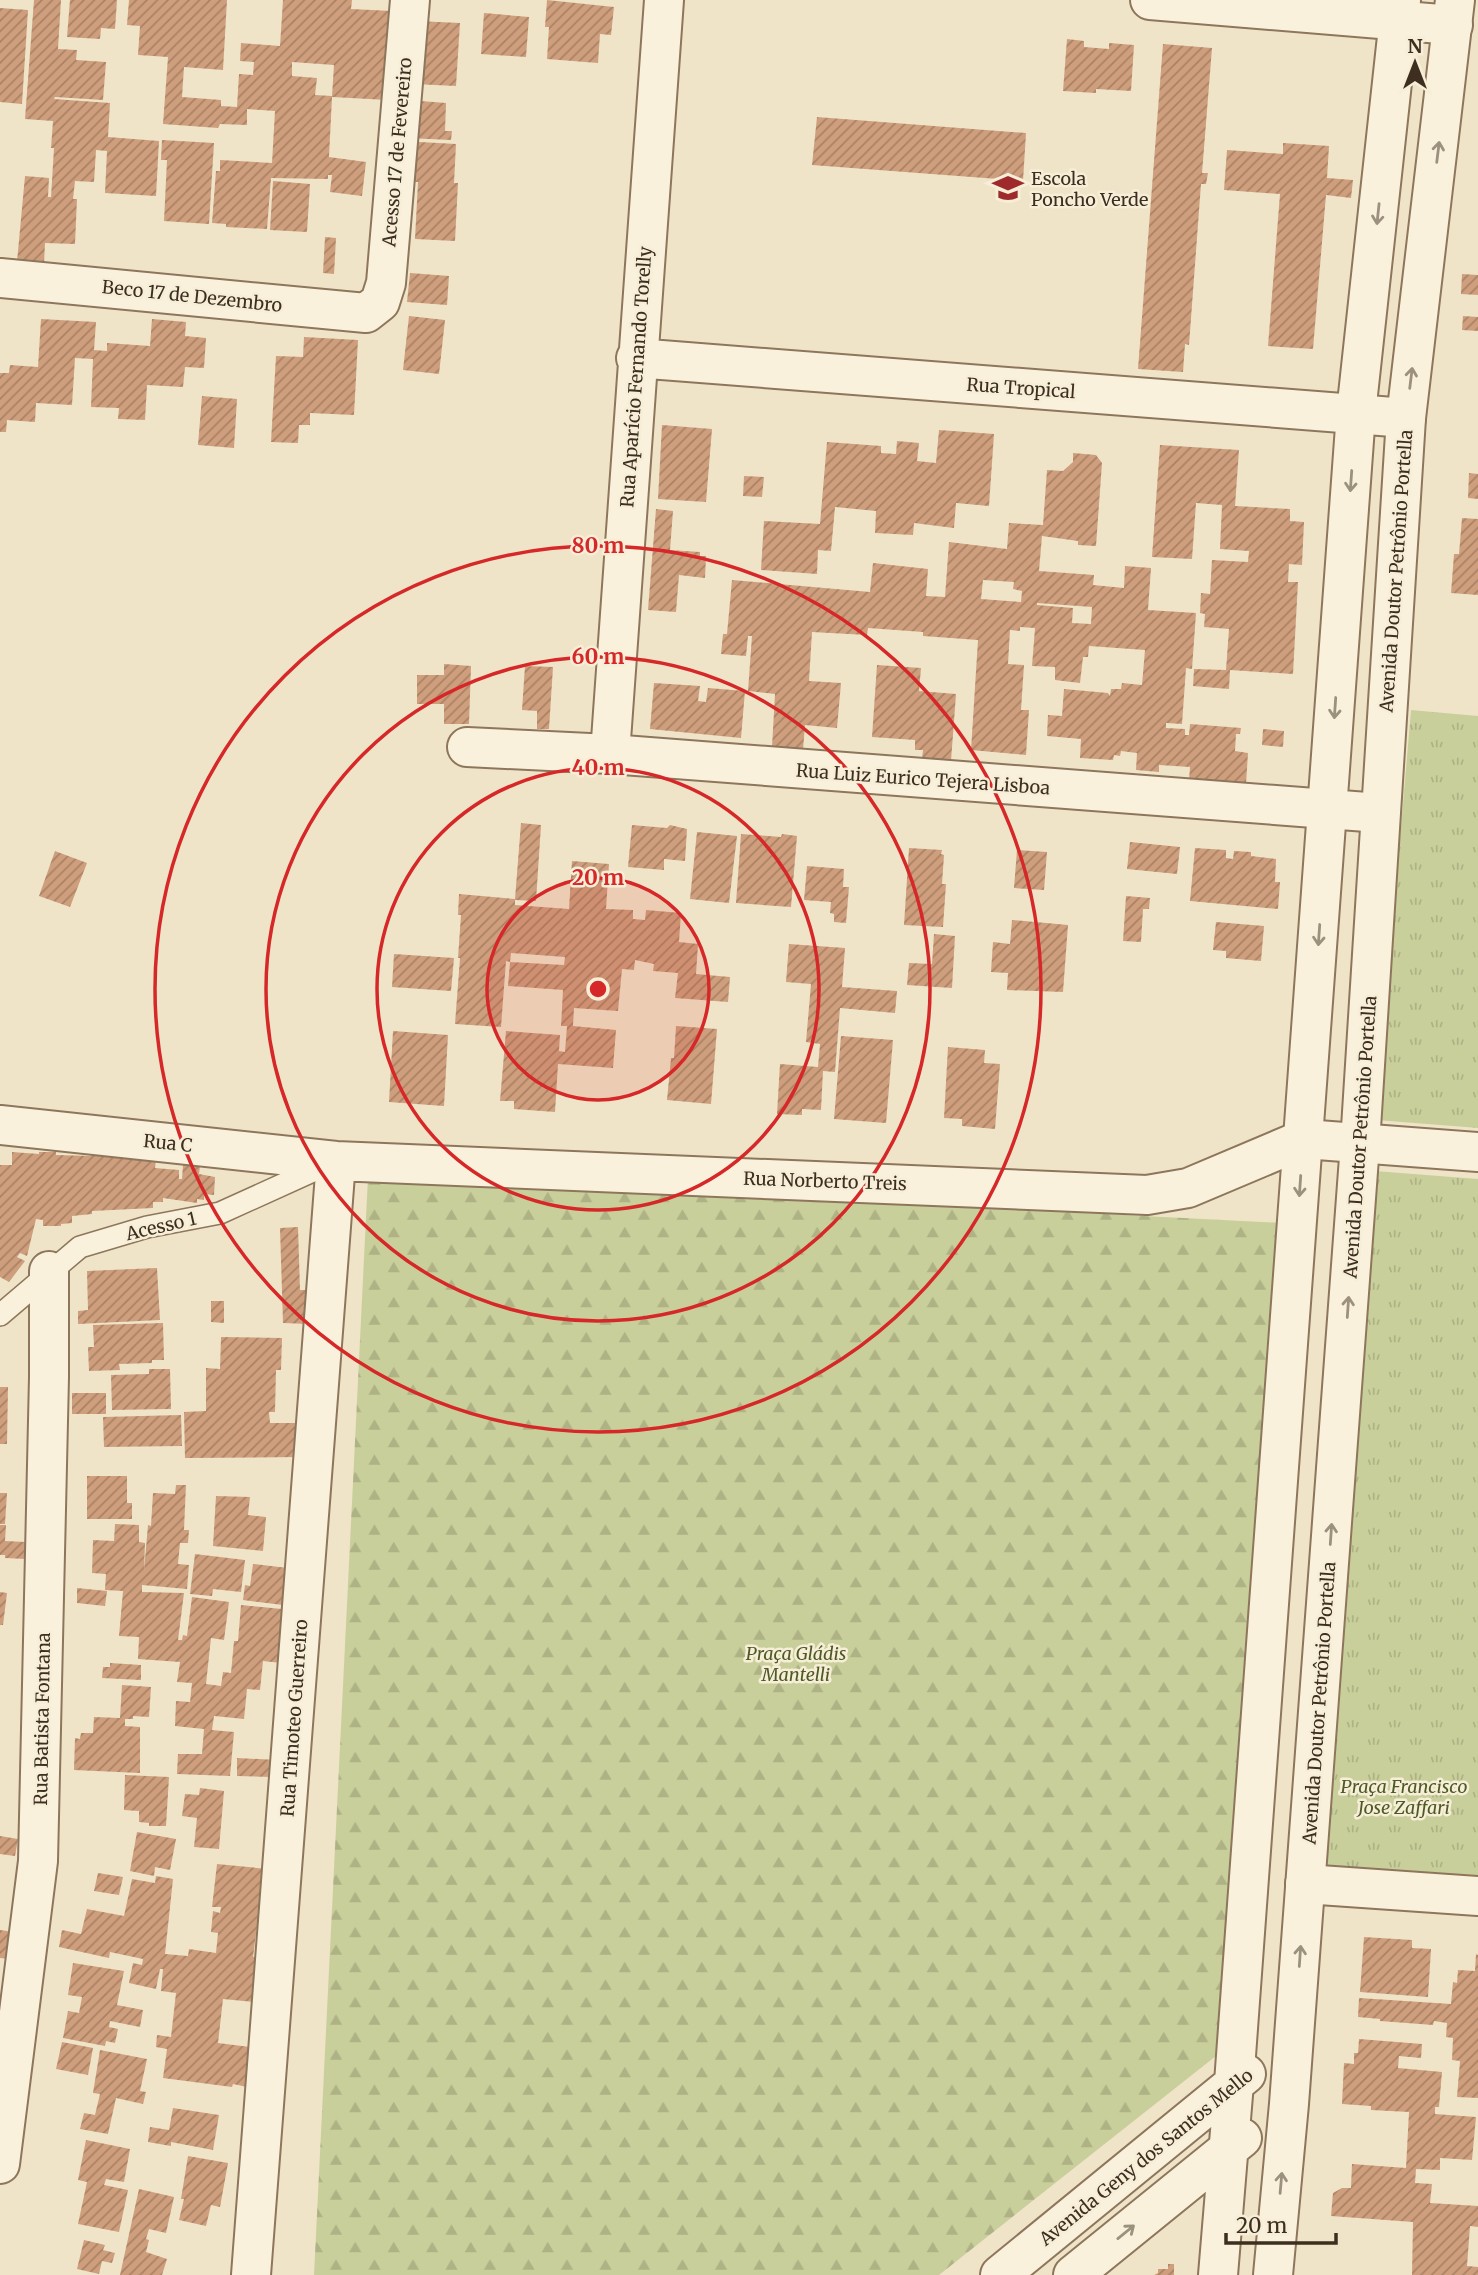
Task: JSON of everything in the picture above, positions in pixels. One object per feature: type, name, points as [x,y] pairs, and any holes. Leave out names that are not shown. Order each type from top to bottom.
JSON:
[{"type":"street","name":"Acesso 17 de Fevereiro","points":[[380,302],[386,283],[410,0]]},
{"type":"street","name":"Rua Aparício Fernando Torelly","points":[[610,754],[663,0]]},
{"type":"street","points":[[1150,0],[1454,12]]},
{"type":"street","points":[[1218,2275],[1356,413],[1401,10]]},
{"type":"street","name":"Avenida Doutor Petrônio Portella","points":[[1273,2275],[1294,2040],[1360,1144],[1406,418],[1454,12]]},
{"type":"street","name":"Beco 17 de Dezembro","points":[[0,278],[366,313],[380,302]]},
{"type":"street","name":"Rua Tropical","points":[[636,358],[1406,418]]},
{"type":"street","name":"Rua Luiz Eurico Tejera Lisboa","points":[[467,747],[610,754],[1380,813]]},
{"type":"street","name":"Rua C","points":[[0,1125],[336,1161]]},
{"type":"street","points":[[1304,1139],[1478,1152]]},
{"type":"street","name":"Rua Norberto Treis","points":[[336,1161],[1147,1195],[1188,1188],[1304,1139]]},
{"type":"street","name":"Rua Timoteo Guerreiro","points":[[251,2275],[336,1161]]},
{"type":"street","name":"Rua Batista Fontana","points":[[0,2164],[38,1861],[49,1391],[49,1271]]},
{"type":"street","points":[[1305,1884],[1478,1896]]},
{"type":"street","name":"Avenida Geny dos Santos Mello","points":[[1000,2275],[1234,2083],[1294,2040]]},
{"type":"street","points":[[1073,2275],[1229,2147],[1289,2104]]},
{"type":"lane","name":"Acesso 1","points":[[0,1315],[80,1247],[147,1227],[220,1213],[336,1161]]},
{"type":"green space","points":[[1411,710],[1478,716],[1478,1128],[1376,1120]]},
{"type":"green space","name":"Praça Francisco Jose Zaffari","points":[[1375,1171],[1478,1179],[1478,1876],[1325,1865]]},
{"type":"green space","name":"Praça Gládis Mantelli","points":[[368,1177],[1284,1223],[1216,2056],[939,2275],[314,2275]]},
{"type":"building","points":[[34,0],[61,0],[58,49],[77,50],[76,60],[106,62],[103,100],[54,99],[110,103],[108,137],[159,141],[156,196],[105,193],[107,151],[96,150],[94,182],[75,181],[75,244],[45,243],[44,264],[17,262],[25,176],[49,178],[48,197],[51,197],[53,121],[25,119]]},
{"type":"building","points":[[70,0],[117,0],[115,29],[101,28],[100,39],[67,37]]},
{"type":"building","points":[[129,0],[227,0],[223,70],[184,67],[182,97],[221,100],[221,106],[237,107],[239,74],[253,75],[254,62],[240,61],[241,43],[280,46],[283,0],[352,0],[351,9],[392,11],[387,100],[332,97],[329,157],[366,162],[362,196],[330,192],[332,175],[328,175],[328,179],[271,178],[267,229],[226,227],[226,224],[212,223],[216,171],[220,171],[220,160],[272,163],[275,111],[247,109],[247,125],[220,124],[218,128],[163,124],[168,57],[138,55],[140,26],[127,25]],"holes":[[[292,62],[334,65],[332,96],[315,95],[317,78],[292,76]]]},
{"type":"building","points":[[547,0],[614,7],[611,35],[600,34],[598,63],[547,59]]},
{"type":"building","points":[[0,8],[28,10],[22,104],[0,102]]},
{"type":"building","points":[[484,13],[529,17],[526,57],[481,54]]},
{"type":"building","points":[[417,21],[460,23],[456,86],[414,84]]},
{"type":"building","points":[[1067,39],[1084,41],[1084,47],[1109,49],[1109,43],[1134,45],[1131,91],[1063,91]]},
{"type":"building","points":[[1163,44],[1212,48],[1202,173],[1208,173],[1206,184],[1201,184],[1189,345],[1185,344],[1183,372],[1138,369]]},
{"type":"building","points":[[408,100],[446,103],[445,131],[452,131],[451,140],[406,138]]},
{"type":"building","points":[[817,117],[1026,133],[1023,181],[812,165]]},
{"type":"building","points":[[162,140],[214,143],[209,224],[164,221],[167,160],[161,160]]},
{"type":"building","points":[[402,141],[456,144],[454,183],[458,183],[455,241],[415,239],[418,182],[400,182]]},
{"type":"building","points":[[1283,143],[1329,146],[1327,178],[1353,180],[1351,198],[1326,195],[1313,349],[1268,346],[1280,194],[1224,190],[1227,150],[1283,154]]},
{"type":"building","points":[[273,181],[310,184],[307,232],[270,230]]},
{"type":"building","points":[[325,237],[336,238],[334,274],[323,273]]},
{"type":"building","points":[[410,273],[449,276],[447,305],[407,302]]},
{"type":"building","points":[[1462,274],[1478,275],[1478,295],[1461,294]]},
{"type":"building","points":[[409,316],[445,320],[439,374],[403,370]]},
{"type":"building","points":[[1463,316],[1478,317],[1478,331],[1462,330]]},
{"type":"building","points":[[41,319],[96,322],[94,350],[107,351],[107,343],[150,346],[152,319],[186,322],[185,336],[206,338],[204,368],[185,367],[183,387],[147,385],[145,420],[118,419],[119,408],[91,407],[93,359],[75,358],[72,405],[36,403],[35,422],[7,420],[6,432],[0,432],[0,373],[9,373],[10,365],[38,367]]},
{"type":"building","points":[[304,337],[358,340],[354,415],[310,413],[310,425],[299,425],[298,443],[271,442],[276,356],[303,357]]},
{"type":"building","points":[[202,396],[237,399],[234,448],[198,445]]},
{"type":"building","points":[[662,425],[712,429],[706,502],[658,499]]},
{"type":"building","points":[[939,430],[994,434],[989,506],[956,503],[954,528],[914,523],[913,535],[875,533],[876,511],[835,507],[831,551],[818,550],[817,574],[761,570],[764,521],[820,524],[827,442],[881,446],[881,453],[896,454],[897,441],[919,443],[917,461],[936,463]]},
{"type":"building","points":[[1160,445],[1239,450],[1235,506],[1290,509],[1290,521],[1304,522],[1302,565],[1289,564],[1288,582],[1298,582],[1293,674],[1230,670],[1229,689],[1193,686],[1194,669],[1226,670],[1229,629],[1204,627],[1205,614],[1200,613],[1201,593],[1210,594],[1212,560],[1248,562],[1249,551],[1220,549],[1222,505],[1196,503],[1192,559],[1152,557]]},
{"type":"building","points":[[1073,453],[1096,455],[1102,463],[1096,546],[1078,545],[1078,541],[1042,536],[1039,571],[1094,575],[1093,585],[1124,588],[1125,566],[1151,568],[1148,610],[1196,613],[1192,669],[1186,668],[1182,724],[1166,723],[1166,728],[1185,729],[1185,735],[1189,735],[1190,724],[1241,728],[1240,734],[1236,734],[1235,751],[1248,753],[1246,784],[1189,780],[1190,767],[1159,765],[1159,772],[1136,770],[1137,753],[1121,751],[1120,756],[1114,755],[1113,760],[1080,758],[1081,739],[1047,736],[1048,715],[1062,716],[1064,689],[1108,693],[1110,696],[1111,689],[1121,689],[1122,683],[1142,685],[1145,650],[1089,646],[1088,657],[1083,657],[1080,683],[1055,680],[1055,667],[1032,666],[1035,628],[1020,627],[1020,631],[1010,630],[1008,664],[1024,665],[1021,710],[1029,710],[1026,755],[971,750],[978,640],[868,628],[867,635],[812,632],[809,681],[841,683],[837,728],[805,725],[803,750],[772,747],[775,694],[748,691],[752,636],[748,636],[746,656],[721,654],[723,634],[727,634],[732,580],[870,592],[873,563],[928,569],[926,596],[945,597],[949,542],[1007,549],[1009,523],[1043,525],[1047,470],[1063,471],[1073,462]],"holes":[[[983,580],[1014,582],[1013,589],[1022,591],[1021,602],[981,599]],[[1037,603],[1092,607],[1091,624],[1072,623],[1073,608]]]},
{"type":"building","points":[[1469,473],[1478,474],[1478,499],[1468,498]]},
{"type":"building","points":[[744,476],[764,477],[762,497],[743,496]]},
{"type":"building","points":[[656,509],[673,511],[670,550],[700,552],[700,556],[706,556],[705,578],[679,575],[676,612],[648,610]]},
{"type":"building","points":[[1462,518],[1478,519],[1478,595],[1451,593],[1454,554],[1459,554]]},
{"type":"building","points":[[444,664],[471,666],[469,724],[444,724],[444,704],[417,704],[417,675],[444,675]]},
{"type":"building","points":[[877,665],[921,668],[919,691],[956,694],[951,761],[922,759],[923,750],[915,750],[915,740],[872,737]]},
{"type":"building","points":[[525,666],[553,667],[549,729],[537,729],[537,711],[522,710]]},
{"type":"building","points":[[654,683],[700,686],[698,701],[706,702],[708,688],[745,691],[741,738],[650,729]]},
{"type":"building","points":[[1263,729],[1284,731],[1283,747],[1262,745]]},
{"type":"building","points":[[521,823],[541,825],[536,901],[515,900],[515,905],[569,909],[572,861],[609,864],[606,909],[633,910],[633,919],[645,920],[646,910],[681,913],[679,942],[698,944],[696,974],[730,977],[728,1002],[675,998],[678,973],[653,971],[654,964],[635,960],[634,970],[622,969],[618,1011],[574,1008],[573,1026],[616,1030],[613,1068],[558,1064],[555,1112],[514,1109],[514,1101],[500,1101],[506,1031],[560,1035],[559,1051],[565,1052],[567,1026],[561,1026],[563,990],[508,986],[510,962],[506,961],[501,1027],[455,1024],[460,958],[459,894],[515,899]],"holes":[[[511,953],[565,957],[564,965],[510,962]]]},
{"type":"building","points":[[632,825],[667,828],[670,825],[687,829],[685,861],[664,859],[664,870],[628,867]]},
{"type":"building","points":[[697,832],[737,836],[729,903],[690,899]]},
{"type":"building","points":[[741,834],[797,836],[791,907],[736,903]]},
{"type":"building","points":[[1130,842],[1180,847],[1177,874],[1127,869]]},
{"type":"building","points":[[909,848],[942,850],[942,884],[946,884],[943,927],[904,925]]},
{"type":"building","points":[[1195,848],[1226,850],[1226,858],[1233,859],[1234,851],[1251,852],[1251,856],[1276,859],[1275,882],[1280,882],[1278,909],[1190,901]]},
{"type":"building","points":[[1017,850],[1047,852],[1044,890],[1014,888]]},
{"type":"building","points":[[55,851],[87,863],[70,907],[39,896]]},
{"type":"building","points":[[807,866],[844,869],[843,887],[849,887],[846,923],[834,922],[834,914],[830,913],[831,902],[804,900]]},
{"type":"building","points":[[1126,896],[1150,898],[1149,909],[1143,909],[1141,942],[1123,941]]},
{"type":"building","points":[[1012,920],[1068,925],[1063,992],[1007,990],[1008,973],[991,972],[993,942],[1010,944]]},
{"type":"building","points":[[1216,922],[1264,926],[1261,961],[1226,958],[1226,951],[1213,950]]},
{"type":"building","points":[[934,934],[955,936],[952,988],[907,985],[909,963],[932,964]]},
{"type":"building","points":[[789,944],[845,948],[842,987],[897,991],[895,1013],[840,1008],[835,1072],[823,1071],[821,1110],[802,1109],[802,1115],[777,1114],[780,1064],[818,1067],[820,1044],[806,1042],[811,984],[786,982]]},
{"type":"building","points":[[394,954],[454,958],[451,991],[392,987]]},
{"type":"building","points":[[676,1026],[717,1029],[711,1104],[667,1100]]},
{"type":"building","points":[[393,1031],[448,1035],[444,1106],[389,1102]]},
{"type":"building","points":[[841,1036],[893,1040],[886,1123],[834,1119]]},
{"type":"building","points":[[948,1047],[985,1050],[984,1063],[1000,1064],[995,1129],[962,1126],[962,1119],[944,1118]]},
{"type":"building","points":[[12,1152],[56,1152],[56,1155],[92,1156],[93,1152],[156,1160],[155,1168],[179,1170],[179,1179],[182,1179],[183,1165],[200,1166],[199,1174],[215,1177],[214,1195],[204,1194],[204,1200],[197,1199],[197,1203],[163,1198],[163,1202],[153,1202],[153,1208],[92,1211],[92,1214],[72,1216],[72,1223],[61,1226],[43,1226],[43,1220],[36,1219],[27,1256],[20,1253],[17,1257],[25,1261],[9,1282],[0,1277],[0,1165],[12,1165]]},
{"type":"building","points":[[298,1227],[300,1290],[307,1290],[308,1324],[283,1323],[280,1228]]},
{"type":"building","points":[[157,1268],[160,1320],[78,1324],[78,1311],[88,1310],[87,1271]]},
{"type":"building","points":[[211,1301],[224,1301],[224,1323],[211,1322]]},
{"type":"building","points":[[163,1323],[164,1360],[119,1364],[120,1370],[89,1371],[88,1347],[94,1347],[93,1325]]},
{"type":"building","points":[[221,1337],[282,1338],[281,1370],[276,1370],[275,1412],[269,1412],[270,1423],[302,1423],[299,1457],[185,1458],[184,1412],[206,1411],[206,1368],[220,1369]]},
{"type":"building","points":[[149,1369],[170,1369],[171,1409],[112,1410],[111,1375],[149,1374]]},
{"type":"building","points":[[0,1387],[8,1387],[7,1444],[0,1444]]},
{"type":"building","points":[[72,1393],[106,1393],[106,1414],[72,1414]]},
{"type":"building","points":[[181,1415],[182,1446],[104,1447],[103,1417]]},
{"type":"building","points":[[87,1476],[127,1476],[127,1503],[132,1503],[132,1519],[87,1519]]},
{"type":"building","points":[[176,1485],[186,1485],[184,1530],[189,1530],[188,1543],[180,1543],[178,1564],[189,1565],[187,1589],[142,1585],[142,1592],[184,1593],[178,1640],[182,1640],[183,1635],[187,1636],[192,1597],[229,1602],[224,1640],[211,1638],[206,1684],[221,1686],[223,1672],[231,1673],[234,1641],[238,1641],[241,1605],[292,1610],[281,1663],[263,1661],[260,1690],[247,1689],[244,1719],[214,1716],[212,1730],[234,1732],[230,1776],[177,1774],[178,1754],[202,1754],[204,1729],[175,1726],[176,1701],[190,1702],[192,1683],[177,1682],[180,1662],[138,1659],[139,1637],[119,1636],[123,1591],[105,1590],[106,1574],[92,1573],[93,1540],[114,1541],[115,1524],[139,1525],[139,1542],[145,1543],[144,1571],[153,1493],[175,1494]]},
{"type":"building","points":[[0,1493],[7,1493],[5,1524],[0,1524]]},
{"type":"building","points":[[216,1496],[250,1497],[248,1515],[266,1517],[263,1551],[213,1546]]},
{"type":"building","points":[[0,1525],[6,1525],[5,1541],[25,1542],[25,1559],[5,1558],[5,1555],[0,1555]]},
{"type":"building","points":[[195,1554],[245,1560],[241,1592],[213,1589],[212,1596],[190,1594]]},
{"type":"building","points":[[253,1564],[288,1568],[283,1605],[243,1600],[245,1585],[250,1586]]},
{"type":"building","points":[[77,1588],[107,1591],[105,1606],[77,1603]]},
{"type":"building","points":[[0,1592],[7,1593],[3,1625],[0,1625]]},
{"type":"building","points":[[110,1663],[141,1665],[141,1680],[102,1678],[103,1667],[110,1667]]},
{"type":"building","points":[[122,1685],[151,1687],[149,1717],[133,1716],[133,1719],[125,1719],[125,1726],[140,1727],[140,1773],[74,1770],[75,1738],[80,1739],[81,1733],[93,1733],[94,1717],[120,1718]]},
{"type":"building","points":[[237,1758],[277,1760],[271,1777],[237,1776]]},
{"type":"building","points":[[125,1775],[169,1777],[166,1826],[149,1826],[149,1823],[139,1822],[139,1811],[124,1810]]},
{"type":"building","points":[[200,1788],[224,1791],[219,1849],[194,1847],[197,1818],[182,1816],[185,1794],[199,1795]]},
{"type":"building","points":[[137,1832],[176,1839],[170,1870],[155,1867],[154,1876],[130,1871]]},
{"type":"building","points":[[0,1836],[18,1839],[15,1856],[0,1854]]},
{"type":"building","points":[[217,1864],[268,1869],[264,1912],[259,1911],[253,1957],[259,1957],[254,2002],[223,1999],[218,2043],[259,2048],[252,2088],[163,2078],[167,2049],[156,2047],[157,2035],[171,2037],[176,1993],[161,1991],[163,1969],[160,1969],[156,1989],[129,1983],[133,1963],[142,1965],[143,1959],[110,1952],[109,1958],[59,1947],[62,1930],[81,1934],[87,1909],[124,1916],[132,1879],[155,1883],[156,1876],[173,1879],[165,1954],[188,1956],[189,1949],[216,1953],[218,1933],[211,1932],[213,1911],[220,1913],[221,1907],[212,1907]]},
{"type":"building","points":[[98,1873],[123,1877],[119,1895],[94,1891]]},
{"type":"building","points":[[0,1930],[14,1932],[10,1959],[0,1958]]},
{"type":"building","points":[[1364,1937],[1412,1940],[1412,1948],[1431,1949],[1428,1997],[1360,1992]]},
{"type":"building","points":[[1476,1954],[1478,2098],[1457,2097],[1460,2061],[1452,2060],[1453,2038],[1446,2037],[1447,2023],[1434,2021],[1433,2025],[1358,2017],[1359,1998],[1451,2004],[1453,1982],[1457,1983],[1458,1970],[1475,1971]]},
{"type":"building","points":[[73,1963],[124,1971],[117,2005],[143,2010],[140,2027],[110,2021],[109,2027],[118,2029],[115,2043],[106,2041],[105,2046],[63,2038],[68,2011],[79,2013],[82,1997],[68,1995]]},
{"type":"building","points":[[1359,2039],[1422,2044],[1421,2058],[1399,2056],[1398,2068],[1442,2072],[1439,2107],[1435,2107],[1435,2114],[1476,2117],[1472,2160],[1440,2158],[1440,2170],[1416,2169],[1415,2183],[1432,2184],[1430,2203],[1478,2206],[1478,2227],[1470,2226],[1467,2266],[1478,2267],[1478,2275],[1412,2275],[1413,2222],[1331,2216],[1333,2193],[1342,2188],[1351,2188],[1352,2164],[1406,2168],[1409,2112],[1371,2110],[1371,2106],[1342,2104],[1344,2063],[1354,2064],[1354,2053],[1358,2053]]},
{"type":"building","points":[[62,2042],[93,2048],[88,2075],[56,2069]]},
{"type":"building","points":[[100,2050],[147,2059],[140,2091],[146,2092],[143,2104],[116,2098],[108,2134],[80,2129],[84,2113],[95,2115],[100,2094],[93,2093]]},
{"type":"building","points":[[173,2108],[219,2115],[213,2150],[171,2142],[171,2146],[148,2142],[150,2127],[169,2130]]},
{"type":"building","points":[[86,2140],[130,2149],[124,2182],[106,2179],[104,2185],[128,2190],[119,2232],[78,2224],[87,2182],[78,2180]]},
{"type":"building","points":[[188,2156],[228,2163],[220,2207],[211,2205],[206,2226],[179,2220]]},
{"type":"building","points":[[139,2189],[174,2197],[166,2233],[149,2229],[146,2239],[149,2240],[146,2252],[167,2259],[162,2275],[120,2275]]},
{"type":"building","points":[[84,2240],[105,2245],[103,2250],[115,2253],[112,2263],[102,2261],[99,2274],[77,2269]]},
{"type":"building","points":[[1168,2264],[1174,2264],[1174,2275],[1154,2275],[1158,2273],[1158,2269],[1168,2269]]},
{"type":"place","name":"Escola Poncho Verde","points":[[1008,188]]}]
